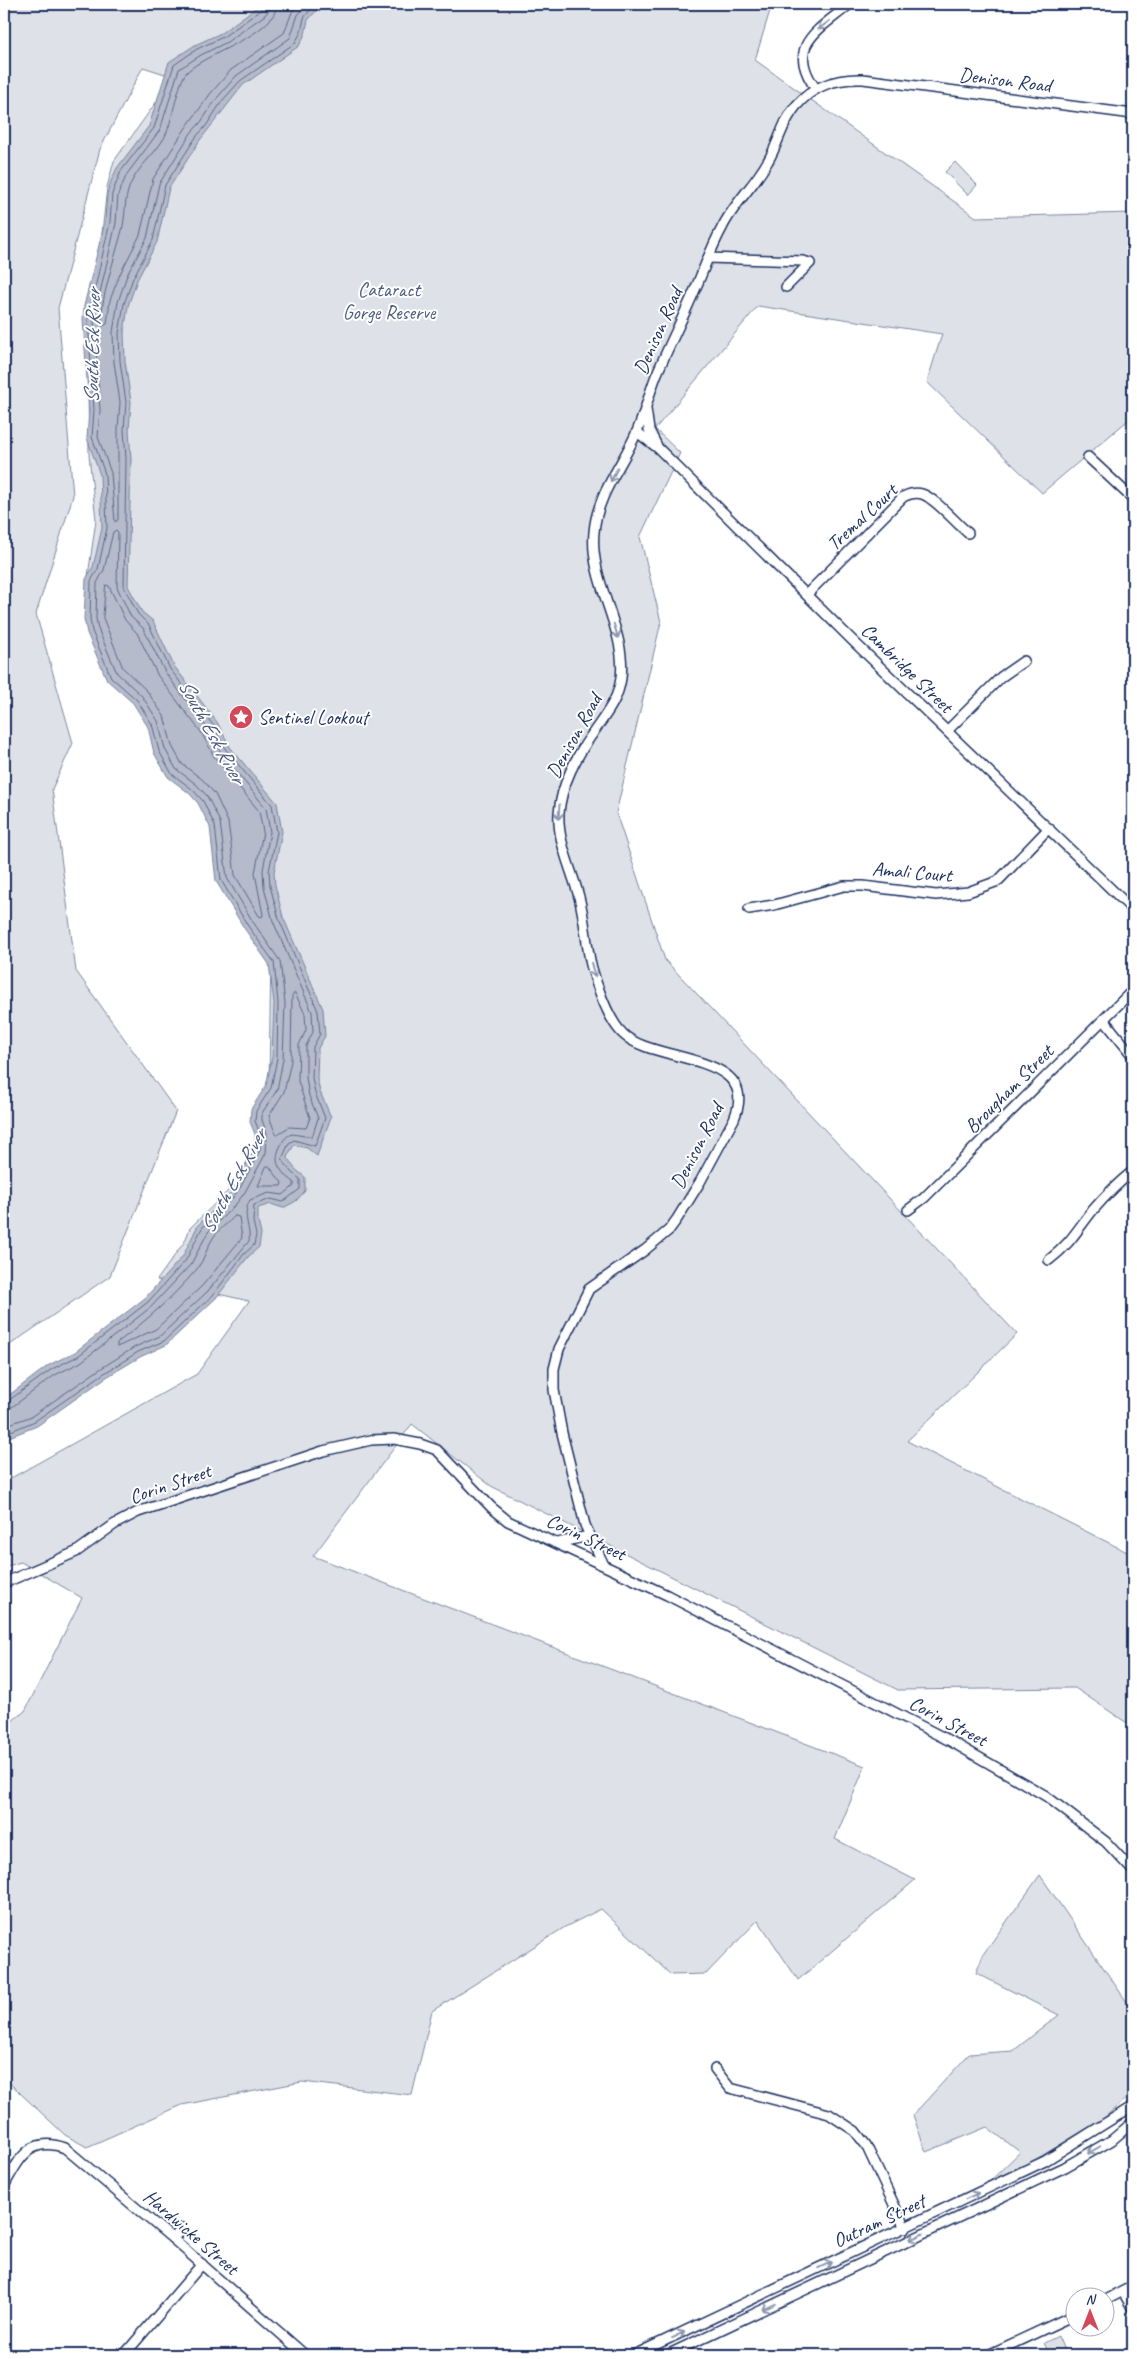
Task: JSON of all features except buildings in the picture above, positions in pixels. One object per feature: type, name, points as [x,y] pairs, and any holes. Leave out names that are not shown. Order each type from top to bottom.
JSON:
[{"type":"street","points":[[816,89],[805,72],[803,50],[815,32],[850,4]]},
{"type":"street","name":"Denison Road","points":[[603,1563],[590,1536],[572,1477],[554,1390],[554,1369],[559,1349],[589,1289],[644,1250],[669,1230],[677,1220],[700,1182],[738,1110],[734,1082],[727,1075],[692,1060],[638,1043],[622,1033],[617,1027],[596,983],[579,899],[560,836],[559,813],[562,793],[587,742],[614,704],[621,680],[621,649],[598,572],[594,532],[601,503],[637,432],[656,377],[727,218],[770,158],[789,114],[804,98],[816,89],[833,81],[863,79],[1133,114]]},
{"type":"street","points":[[708,258],[810,263],[786,287]]},
{"type":"street","name":"Cambridge Street","points":[[646,404],[649,430],[659,449]]},
{"type":"street","name":"Cambridge Street","points":[[637,432],[659,449],[705,497],[1133,910]]},
{"type":"street","points":[[1088,457],[1133,499]]},
{"type":"street","name":"Tremal Court","points":[[807,594],[903,497],[909,494],[915,493],[927,496],[968,534]]},
{"type":"street","points":[[947,731],[1001,677],[1024,661]]},
{"type":"street","name":"Amali Court","points":[[750,909],[854,885],[936,895],[968,892],[998,881],[1049,828]]},
{"type":"street","name":"Brougham Street","points":[[908,1210],[924,1198],[1133,990]]},
{"type":"street","points":[[1104,1020],[1133,1056]]},
{"type":"street","points":[[1049,1260],[1064,1248],[1115,1185],[1133,1171]]},
{"type":"street","name":"Corin Street","points":[[4,1583],[76,1552],[115,1524],[138,1512],[323,1451],[372,1440],[394,1439],[420,1444],[437,1450],[491,1507],[508,1520],[603,1563],[952,1742],[1046,1796],[1106,1842],[1133,1871]]},
{"type":"street","points":[[557,1543],[590,1536]]},
{"type":"street","points":[[715,2069],[730,2088],[829,2114],[855,2131],[870,2152],[905,2228]]},
{"type":"street","name":"Outram Street","points":[[634,2355],[1045,2161],[1132,2110]]},
{"type":"street","name":"Outram Street","points":[[668,2355],[1065,2166],[1112,2140],[1133,2122]]},
{"type":"street","name":"Hardwicke Street","points":[[4,2186],[26,2152],[32,2148],[49,2144],[65,2148],[306,2355]]},
{"type":"street","points":[[173,2239],[182,2228]]},
{"type":"street","points":[[124,2355],[202,2264]]},
{"type":"street","points":[[1114,2296],[1133,2286]]},
{"type":"street","points":[[1123,2292],[1133,2309]]},
{"type":"street","points":[[988,2355],[1064,2320]]},
{"type":"street","points":[[662,2342],[668,2355]]},
{"type":"green space","name":"Cataract Gorge Reserve","points":[[4,4],[772,4],[755,60],[976,217],[1133,213],[1133,416],[1042,493],[927,382],[942,334],[758,306],[655,429],[680,453],[640,537],[661,622],[616,813],[665,960],[1017,1334],[907,1441],[1133,1555],[1133,1727],[1075,1688],[898,1690],[491,1486],[412,1424],[313,1556],[865,1766],[835,1839],[915,1880],[798,1980],[758,1920],[706,1974],[671,1975],[601,1909],[565,1927],[432,2011],[412,2095],[302,2082],[182,2105],[87,2147],[65,2135],[4,2078],[4,1727],[25,1711],[82,1598],[21,1562],[4,1567],[4,1482],[197,1374],[249,1301],[157,1280],[185,1241],[190,1228],[238,1181],[258,1137],[269,1085],[272,883],[87,583],[96,520],[89,455],[88,391],[93,275],[102,233],[107,187],[114,161],[157,101],[171,76],[143,67],[100,149],[58,308],[73,496],[36,614],[73,743],[52,789],[76,971],[176,1111],[110,1276],[4,1349]]},
{"type":"green space","points":[[955,162],[977,185],[968,195],[945,172]]},
{"type":"green space","points":[[1040,1875],[1133,2011],[1133,2092],[1103,2119],[1033,2161],[989,2182],[1020,2152],[987,2127],[926,2152],[913,2115],[969,2054],[1013,2051],[1059,2015],[976,1973],[984,1953]]},
{"type":"green space","points":[[1058,2336],[1066,2355],[1050,2355],[1044,2343]]},
{"type":"water","name":"South Esk River","points":[[261,4],[338,4],[317,10],[308,20],[305,34],[299,46],[243,85],[200,140],[169,188],[157,242],[137,280],[128,306],[124,333],[125,361],[131,402],[129,430],[131,459],[128,586],[142,612],[153,621],[174,666],[217,722],[230,747],[277,803],[282,832],[274,872],[275,885],[283,917],[323,1009],[325,1036],[318,1048],[317,1078],[320,1092],[331,1117],[317,1156],[307,1148],[294,1145],[287,1157],[295,1169],[305,1177],[305,1191],[296,1201],[283,1208],[271,1204],[258,1208],[261,1234],[259,1247],[248,1257],[216,1298],[166,1345],[140,1357],[105,1378],[37,1426],[4,1439],[4,1399],[49,1365],[75,1352],[145,1298],[183,1256],[198,1225],[228,1196],[236,1185],[255,1148],[255,1134],[250,1122],[251,1109],[266,1086],[272,1057],[274,1003],[269,964],[244,928],[216,881],[210,827],[198,803],[189,793],[168,777],[154,753],[148,727],[133,703],[107,680],[87,633],[84,619],[86,579],[93,567],[102,528],[100,475],[87,438],[89,411],[83,319],[84,306],[105,221],[107,194],[117,168],[149,126],[169,62],[195,45],[221,33]]},
{"type":"place","name":"Sentinel Lookout","points":[[241,717]]}]
